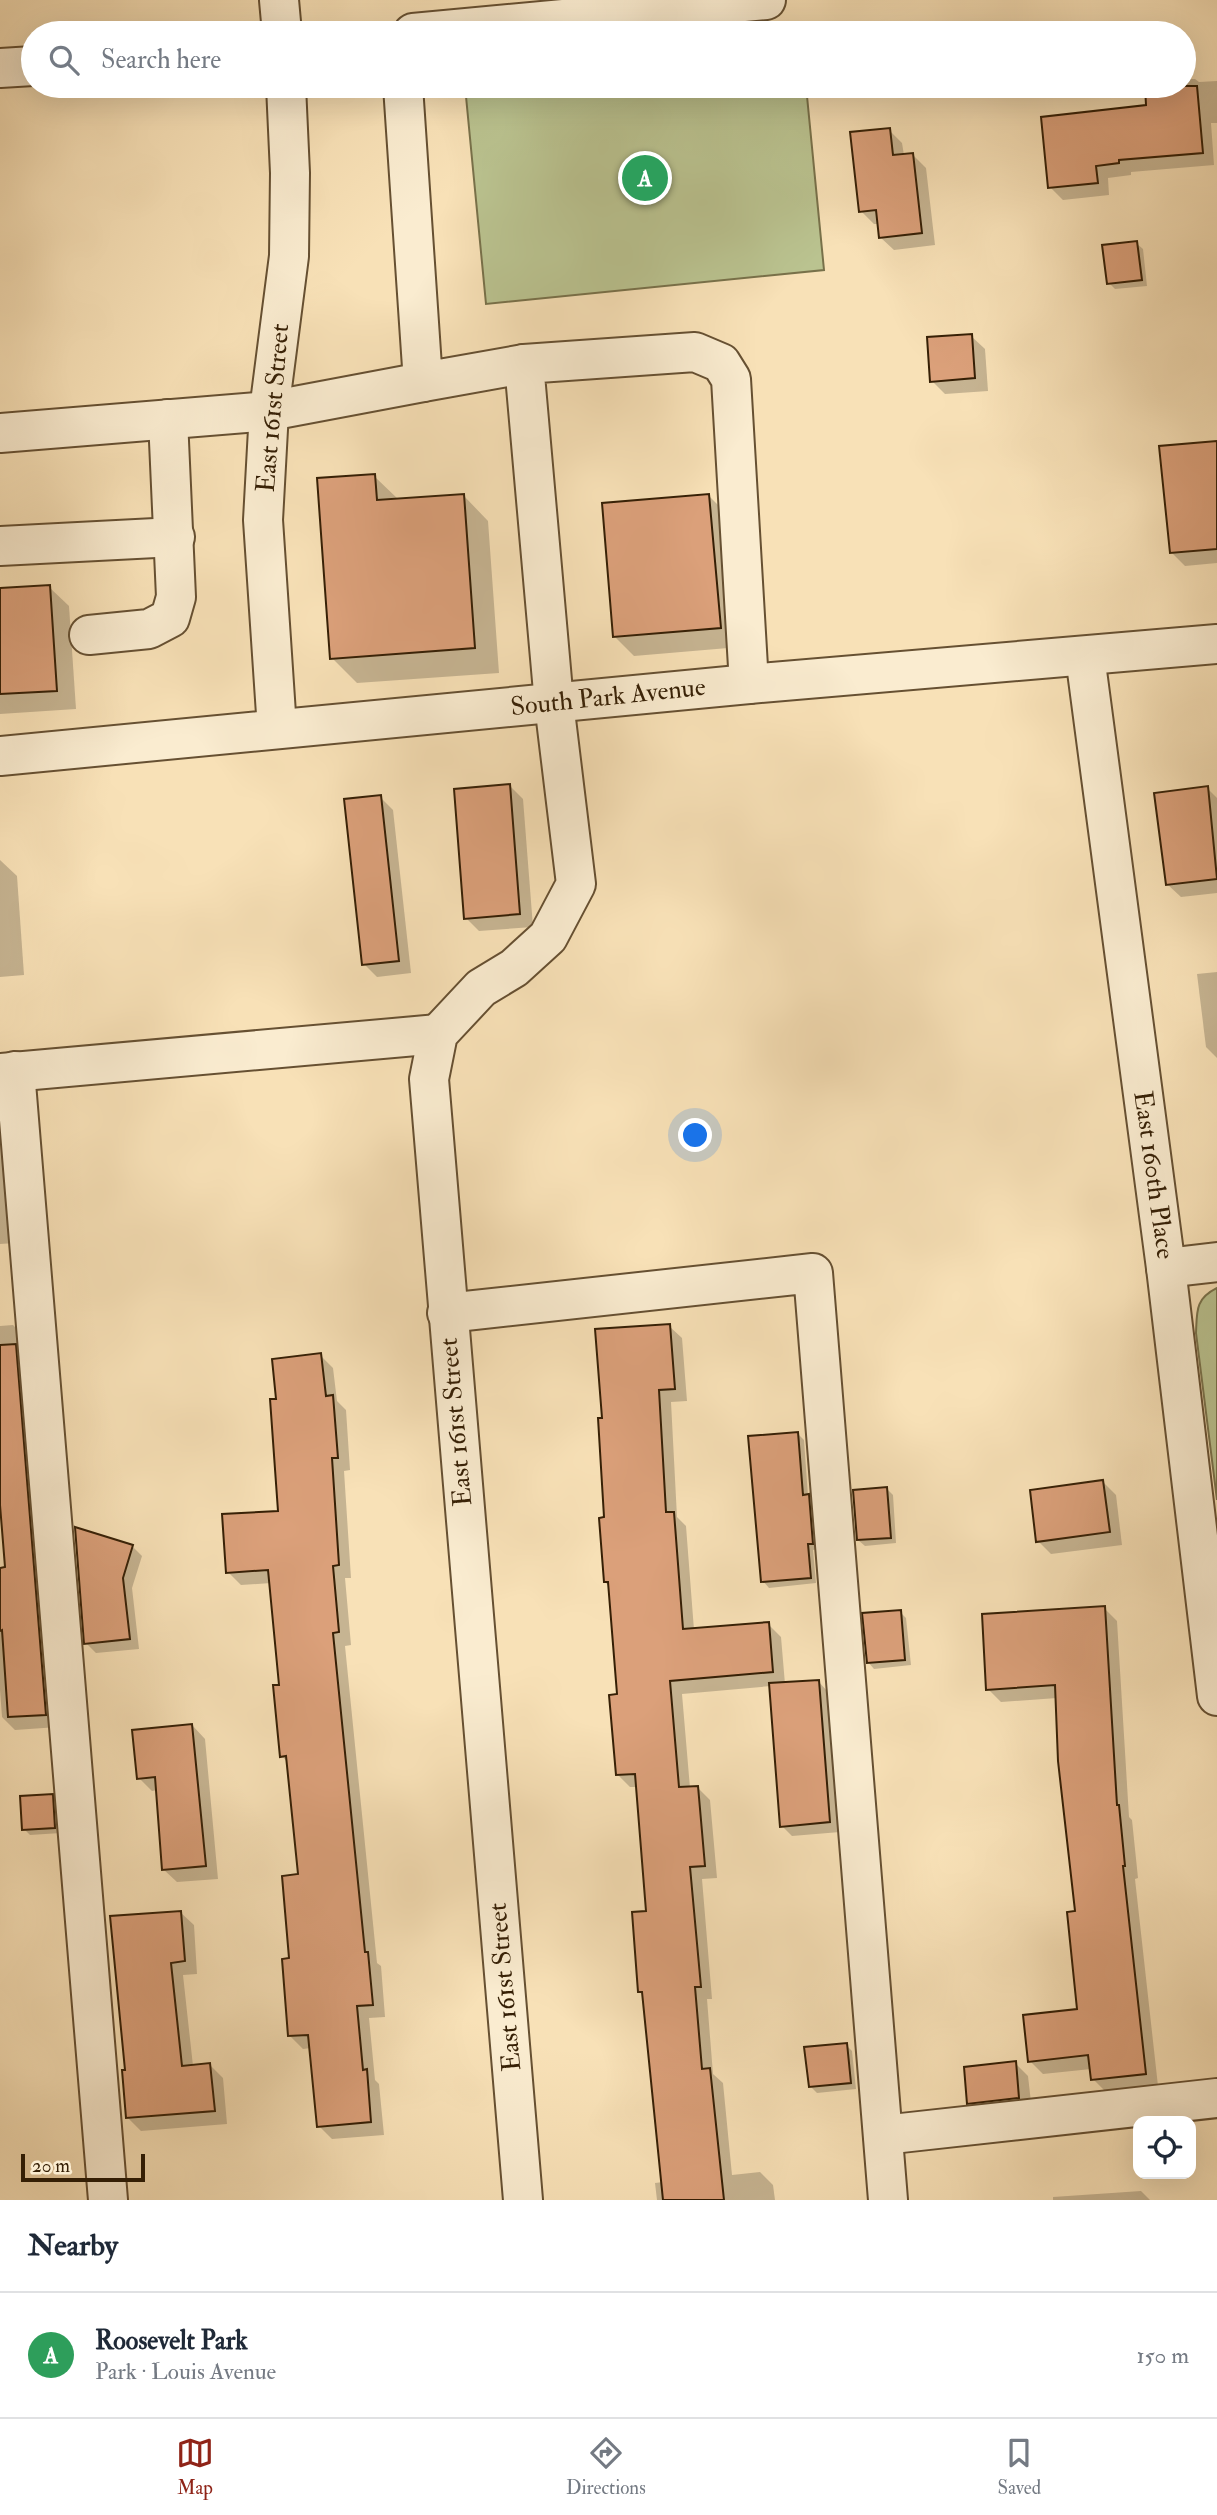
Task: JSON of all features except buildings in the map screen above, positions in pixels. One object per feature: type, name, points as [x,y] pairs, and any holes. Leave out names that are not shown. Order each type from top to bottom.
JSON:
[{"type":"street","points":[[279,0],[281,21]]},
{"type":"street","points":[[541,21],[766,0]]},
{"type":"street","points":[[0,68],[21,67]]},
{"type":"street","name":"East 161st Street","points":[[277,729],[263,520],[269,411],[289,256],[290,173],[287,98]]},
{"type":"street","points":[[404,98],[423,382]]},
{"type":"street","points":[[0,433],[269,411],[524,364],[695,352],[721,363],[731,379],[749,684]]},
{"type":"street","points":[[108,2200],[8,1072],[438,1034],[481,988],[514,968],[548,937],[576,884],[554,703],[524,364]]},
{"type":"street","points":[[89,635],[149,629],[170,618],[176,597],[168,419]]},
{"type":"street","points":[[0,546],[175,537]]},
{"type":"street","name":"South Park Avenue","points":[[0,755],[749,684],[1217,644]]},
{"type":"street","name":"East 160th Place","points":[[1085,656],[1166,1268],[1217,1696]]},
{"type":"street","name":"East 161st Street","points":[[438,1034],[429,1079],[523,2200]]},
{"type":"street","points":[[1166,1268],[1217,1262]]},
{"type":"street","points":[[447,1313],[813,1272],[888,2200]]},
{"type":"street","points":[[883,2135],[1217,2098]]},
{"type":"green space","points":[[466,98],[807,98],[824,270],[486,304]]},
{"type":"green space","points":[[1217,1288],[1217,1500],[1196,1333],[1197,1312],[1201,1301]]},
{"type":"place","name":"Roosevelt Park","points":[[645,178]]}]
